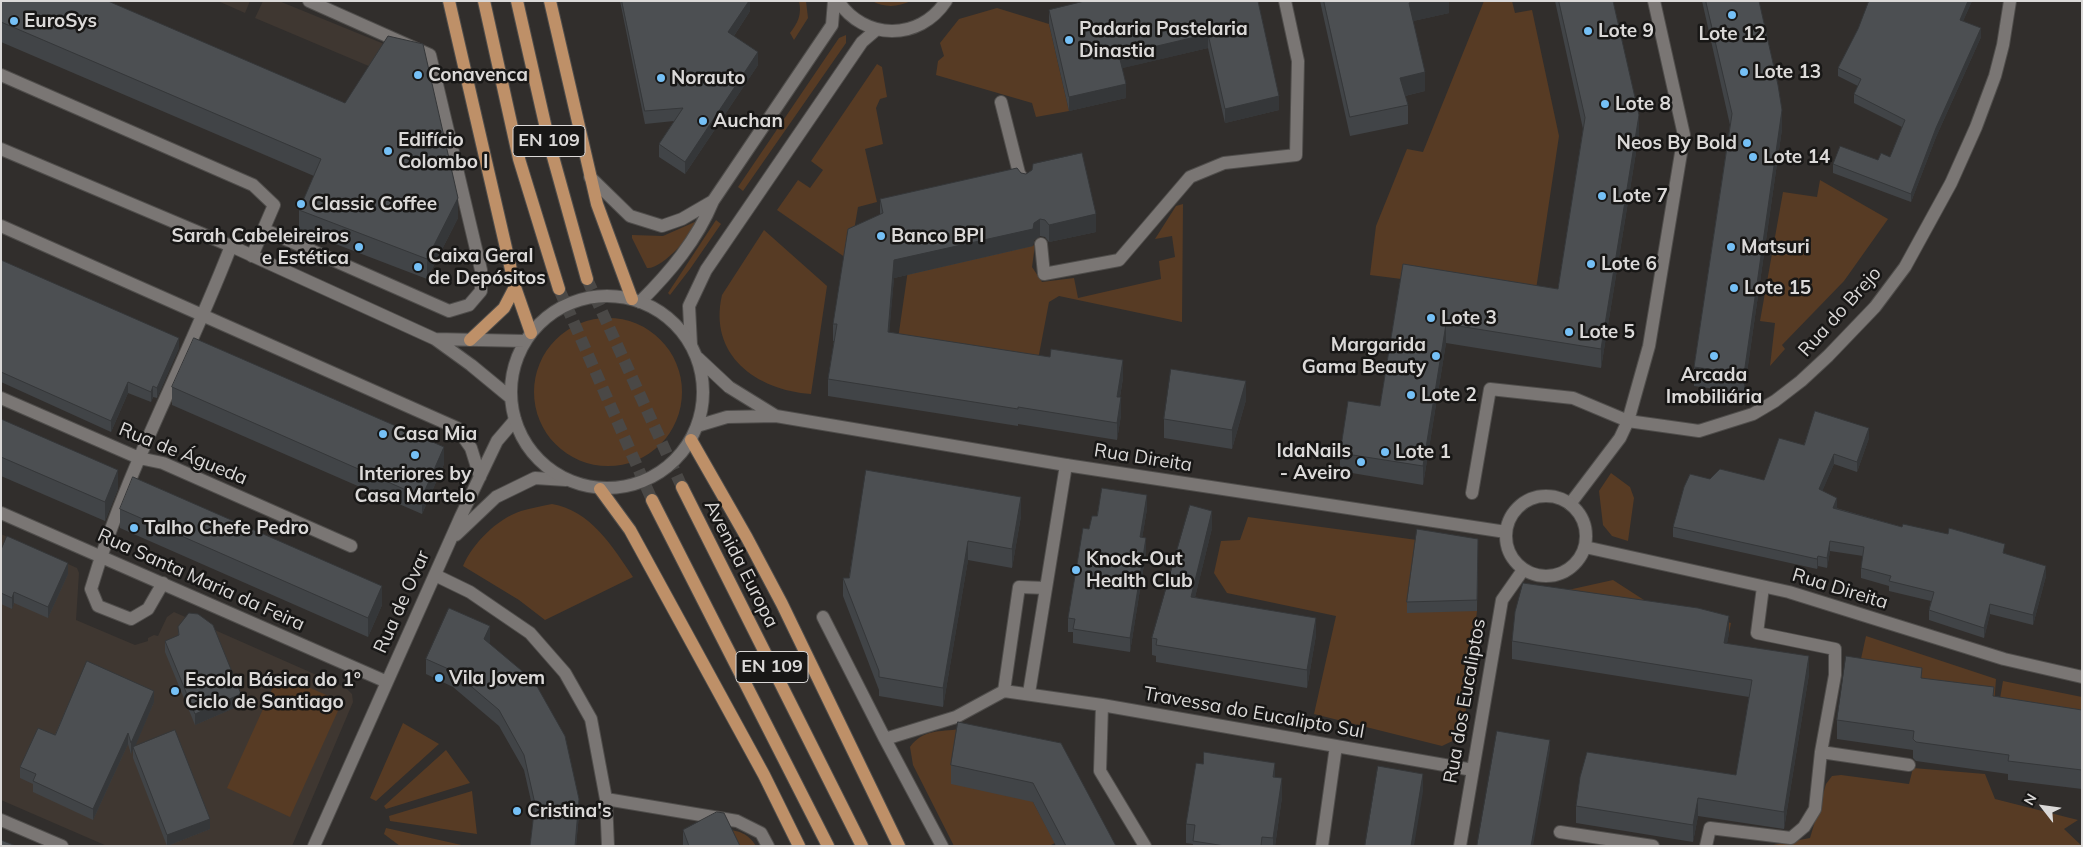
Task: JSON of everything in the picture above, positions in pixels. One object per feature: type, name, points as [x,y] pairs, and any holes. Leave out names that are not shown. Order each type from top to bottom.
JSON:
[{"type":"main road","points":[[449,1],[528,337]]},
{"type":"main road","name":"EN 109","points":[[484,1],[519,159],[559,289]]},
{"type":"main road","name":"EN 109","points":[[517,1],[550,146],[587,279]]},
{"type":"main road","points":[[550,1],[597,204],[636,301]]},
{"type":"main road","points":[[470,340],[504,308],[515,287]]},
{"type":"main road","points":[[690,440],[747,538],[782,604],[899,846]]},
{"type":"main road","name":"Avenida Europa","points":[[682,487],[862,846]]},
{"type":"main road","points":[[600,489],[630,530],[764,775],[799,846]]},
{"type":"main road","name":"EN 109","points":[[652,500],[828,846]]},
{"type":"street","points":[[265,230],[449,311],[469,305],[482,291],[481,270],[430,56],[309,1]]},
{"type":"street","points":[[836,1],[859,23],[876,30],[895,32],[914,28],[931,18],[948,2]]},
{"type":"street","points":[[636,301],[671,269],[706,219],[714,201],[832,25],[836,1]]},
{"type":"street","points":[[1041,244],[1044,274],[1119,260],[1190,177],[1224,163],[1296,155],[1298,61],[1285,1]]},
{"type":"street","points":[[1570,504],[1620,438],[1628,421],[1649,346],[1684,135],[1654,1]]},
{"type":"street","name":"Rua do Brejo","points":[[1472,493],[1490,389],[1573,398],[1628,421],[1699,431],[1752,414],[1775,401],[1802,381],[1875,307],[1905,267],[1928,227],[1951,183],[1976,127],[1995,76],[2003,45],[2010,1]]},
{"type":"street","points":[[691,345],[689,306],[706,270],[862,42],[876,30]]},
{"type":"street","points":[[1,75],[253,185],[274,205],[265,230],[252,256]]},
{"type":"street","points":[[1001,102],[1019,173],[1025,183]]},
{"type":"street","points":[[1,149],[231,246],[435,339],[471,365],[511,398]]},
{"type":"street","points":[[590,177],[630,216],[662,226],[682,219],[714,201]]},
{"type":"street","points":[[1,226],[457,428],[471,448],[480,477]]},
{"type":"street","points":[[163,583],[148,609],[131,619],[98,606],[91,589],[100,557],[140,458],[231,246]]},
{"type":"street","points":[[604,296],[636,301],[660,312],[672,322],[691,345],[703,380],[702,404],[697,426],[690,440],[674,462],[652,477],[627,486],[600,489],[583,486],[566,480],[543,465],[526,445],[515,420],[511,398],[514,369],[528,337],[552,314],[577,301],[604,296]]},
{"type":"street","points":[[435,339],[470,340],[528,337]]},
{"type":"street","points":[[697,358],[728,387],[776,416]]},
{"type":"street","name":"Rua de Águeda","points":[[1,398],[140,458],[163,463],[350,546]]},
{"type":"street","points":[[697,426],[727,417],[776,416]]},
{"type":"street","name":"Rua Direita","points":[[776,416],[1066,465],[1506,532]]},
{"type":"street","name":"Rua de Ovar","points":[[314,846],[480,477],[497,441],[515,420]]},
{"type":"street","points":[[1029,693],[1066,465]]},
{"type":"street","name":"Rua de Ovar","points":[[452,538],[496,497],[535,478],[566,480]]},
{"type":"street","points":[[1540,496],[1554,497],[1570,504],[1584,521],[1585,547],[1580,558],[1571,568],[1560,574],[1547,577],[1535,575],[1524,570],[1515,562],[1506,543],[1506,532],[1510,519],[1517,508],[1528,500],[1540,496]]},
{"type":"street","name":"Rua Santa Maria da Feira","points":[[1,513],[387,682]]},
{"type":"street","name":"Rua Direita","points":[[1585,547],[1789,592],[2004,659],[2082,677]]},
{"type":"street","name":"Rua dos Eucaliptos","points":[[1460,846],[1502,600],[1524,570]]},
{"type":"street","points":[[435,575],[470,592],[530,633],[565,673],[591,718],[606,799],[608,846]]},
{"type":"street","points":[[885,739],[956,717],[1004,691],[1019,587],[1046,588]]},
{"type":"street","points":[[1706,846],[1710,828],[1790,838],[1804,827],[1816,809],[1821,752],[1835,675],[1835,649],[1757,633],[1763,587]]},
{"type":"street","points":[[823,617],[942,846]]},
{"type":"street","name":"Travessa do Eucalipto Sul","points":[[1004,691],[1029,693],[1102,705],[1473,770]]},
{"type":"street","points":[[1102,705],[1100,770],[1145,846]]},
{"type":"street","points":[[1322,846],[1336,746]]},
{"type":"street","points":[[1821,752],[1909,765]]},
{"type":"street","points":[[606,799],[737,821],[761,833],[768,846]]},
{"type":"street","points":[[1,820],[62,846]]},
{"type":"street","points":[[1560,832],[1653,846]]},
{"type":"shaded area","points":[[218,1],[250,1],[245,13]]},
{"type":"shaded area","points":[[263,1],[279,1],[389,46],[371,67],[255,18]]},
{"type":"shaded area","points":[[799,1],[806,1],[808,18],[794,40],[790,33],[799,18]]},
{"type":"shaded area","points":[[872,1],[911,1],[892,6]]},
{"type":"shaded area","points":[[1484,1],[1512,1],[1515,13],[1532,10],[1559,136],[1535,296],[1370,275],[1376,226],[1407,149],[1423,152]]},
{"type":"shaded area","points":[[997,8],[1049,24],[1069,111],[1036,117],[1032,103],[936,75],[938,61],[944,56],[940,43],[959,19]]},
{"type":"shaded area","points":[[846,35],[846,43],[743,191],[738,187],[839,38]]},
{"type":"shaded area","points":[[877,64],[882,67],[887,97],[880,99],[876,108],[883,144],[865,149],[877,202],[858,207],[849,260],[777,210],[798,180],[810,188],[823,170],[811,161]]},
{"type":"shaded area","points":[[1820,180],[1888,219],[1844,281],[1782,345],[1785,349],[1770,366],[1775,323],[1760,321],[1783,192],[1817,197]]},
{"type":"shaded area","points":[[1183,204],[1182,322],[1059,296],[1049,302],[1037,365],[898,339],[909,263],[1035,245],[1032,267],[1042,282],[1074,278],[1078,298],[1161,279],[1159,261],[1175,257],[1172,236],[1155,239],[1176,206]]},
{"type":"shaded area","points":[[716,220],[721,224],[670,295],[668,293]]},
{"type":"shaded area","points":[[697,221],[690,234],[676,250],[660,263],[647,268],[632,235],[663,236]]},
{"type":"shaded area","points":[[764,230],[827,286],[811,394],[791,391],[755,377],[741,366],[730,352],[722,335],[720,316],[722,295]]},
{"type":"shaded area","points":[[608,318],[623,319],[636,323],[661,339],[677,364],[681,377],[681,407],[677,420],[661,445],[636,461],[623,465],[608,466],[593,465],[580,461],[555,445],[539,420],[535,407],[534,392],[535,377],[539,364],[555,339],[580,323],[593,319]]},
{"type":"shaded area","points":[[1611,473],[1630,487],[1634,498],[1628,541],[1612,536],[1603,525],[1599,491]]},
{"type":"shaded area","points":[[552,504],[566,508],[589,522],[609,542],[633,577],[545,620],[519,600],[463,566],[479,541],[503,520],[521,511]]},
{"type":"shaded area","points":[[1248,517],[1417,540],[1477,611],[1463,736],[1442,746],[1314,714],[1336,616],[1227,593],[1214,573],[1221,541],[1240,540]]},
{"type":"shaded area","name":"Escola Básica do 1° Ciclo de Santiago","points":[[1,534],[77,568],[79,573],[76,620],[135,645],[148,641],[148,638],[154,635],[158,636],[167,617],[174,612],[346,688],[352,694],[353,702],[292,846],[107,846],[1,800]]},
{"type":"shaded area","points":[[1613,580],[1644,600],[1731,623],[1729,633],[1523,600]]},
{"type":"shaded area","points":[[1866,636],[1996,679],[1994,706],[1857,677]]},
{"type":"shaded area","points":[[279,674],[342,702],[290,817],[227,788]]},
{"type":"shaded area","points":[[2003,681],[2082,697],[2082,729],[1997,716]]},
{"type":"shaded area","points":[[403,723],[439,744],[376,801],[370,798]]},
{"type":"shaded area","points":[[960,729],[1033,802],[1055,843],[1049,846],[954,846],[913,765],[910,747],[915,741],[926,734]]},
{"type":"shaded area","points":[[446,750],[470,783],[386,809],[384,806]]},
{"type":"shaded area","points":[[1913,768],[1985,774],[1995,799],[2078,820],[2064,829],[2082,846],[1768,846],[1810,838],[1826,784],[1832,776],[1841,775],[1909,784]]},
{"type":"shaded area","points":[[472,791],[477,834],[390,821],[389,816]]},
{"type":"shaded area","points":[[386,828],[466,846],[400,846],[384,834]]},
{"type":"shaded area","points":[[725,829],[743,833],[756,846],[733,846]]},
{"type":"building","points":[[1,1],[108,1],[345,103],[388,36],[423,44],[458,198],[427,259],[299,210],[321,159],[1,22]]},
{"type":"building","points":[[622,1],[749,1],[728,32],[758,52],[685,162],[659,144],[683,108],[645,111]]},
{"type":"building","points":[[1085,1],[1258,1],[1279,96],[1225,109],[1208,34],[1119,55],[1126,84],[1069,97],[1049,10]]},
{"type":"building","points":[[1324,1],[1418,1],[1409,3],[1425,72],[1400,78],[1408,105],[1350,117]]},
{"type":"building","points":[[1559,1],[1613,1],[1639,115],[1601,349],[1446,324],[1423,466],[1340,453],[1348,401],[1380,406],[1403,264],[1558,289],[1585,118]]},
{"type":"building","points":[[1706,1],[1759,1],[1782,110],[1744,374],[1694,367],[1732,114]]},
{"type":"building","points":[[1869,1],[1968,1],[1960,20],[1981,28],[1936,128],[1911,194],[1833,164],[1840,146],[1878,160],[1881,153],[1890,157],[1905,120],[1854,94],[1861,79],[1838,68],[1858,29]]},
{"type":"building","points":[[1082,153],[1096,214],[1049,225],[1045,220],[1040,219],[1034,223],[1033,229],[894,260],[888,332],[1050,357],[1051,349],[1123,360],[1117,397],[1121,397],[1117,423],[828,379],[837,324],[833,324],[848,229],[883,213],[880,199],[1017,168],[1021,173],[1026,174],[1032,170],[1033,164]]},
{"type":"building","points":[[1,260],[179,338],[157,388],[153,386],[151,392],[128,382],[111,421],[1,372]]},
{"type":"building","points":[[194,338],[444,447],[422,497],[172,387]]},
{"type":"building","points":[[1171,369],[1246,381],[1232,430],[1164,419]]},
{"type":"building","points":[[1815,411],[1869,428],[1857,462],[1834,454],[1819,489],[1837,498],[1833,508],[1902,527],[1903,524],[1948,534],[1949,528],[2005,544],[2003,553],[2046,566],[2033,615],[1990,604],[1984,628],[1929,610],[1934,592],[1889,581],[1891,576],[1861,568],[1864,547],[1830,541],[1827,558],[1818,556],[1817,559],[1673,527],[1684,487],[1690,474],[1710,479],[1720,469],[1764,480],[1779,438],[1804,445]]},
{"type":"building","points":[[1,419],[118,470],[105,502],[1,457]]},
{"type":"building","points":[[866,470],[1021,497],[1012,549],[968,541],[943,688],[879,677],[879,671],[843,578],[849,578]]},
{"type":"building","points":[[133,477],[382,586],[368,618],[120,509]]},
{"type":"building","points":[[1102,488],[1147,495],[1140,537],[1146,538],[1130,638],[1073,629],[1075,619],[1068,618],[1083,528],[1089,529],[1092,516],[1097,516]]},
{"type":"building","points":[[1190,505],[1212,511],[1191,597],[1316,618],[1307,670],[1156,645],[1157,639],[1152,638]]},
{"type":"building","points":[[1417,529],[1478,539],[1477,600],[1407,602]]},
{"type":"building","points":[[7,536],[68,563],[48,607],[14,592],[12,598],[1,593],[1,550]]},
{"type":"building","points":[[1523,583],[1698,608],[1729,616],[1724,643],[1809,656],[1784,812],[1698,798],[1693,825],[1576,806],[1580,777],[1587,752],[1736,775],[1752,680],[1512,641],[1515,612]]},
{"type":"building","points":[[449,608],[490,626],[484,639],[534,681],[565,736],[579,799],[575,846],[530,846],[535,804],[524,755],[499,710],[453,671],[426,659]]},
{"type":"building","points":[[189,613],[198,614],[213,625],[241,694],[195,714],[165,641],[179,635],[178,627]]},
{"type":"building","points":[[1846,656],[1922,668],[1921,678],[1994,687],[1993,696],[2082,710],[2082,770],[2008,761],[2009,755],[1916,742],[1913,739],[1914,731],[1837,720]]},
{"type":"building","points":[[87,661],[154,691],[131,743],[128,733],[93,809],[33,781],[36,774],[20,767],[38,728],[55,735]]},
{"type":"building","points":[[958,722],[1061,743],[1116,846],[1066,846],[1033,783],[951,765]]},
{"type":"building","points":[[175,730],[210,819],[167,835],[133,747]]},
{"type":"building","points":[[1497,731],[1550,740],[1531,846],[1477,846]]},
{"type":"building","points":[[1204,752],[1275,763],[1273,777],[1282,778],[1273,838],[1262,837],[1261,846],[1225,846],[1193,841],[1195,825],[1186,824],[1196,763],[1203,764]]},
{"type":"building","points":[[1378,766],[1423,774],[1411,846],[1365,846]]},
{"type":"building","points":[[717,812],[724,813],[740,846],[689,846],[683,830]]},
{"type":"building","points":[[1,840],[16,846],[1,846]]},
{"type":"tunnel","points":[[587,279],[682,487]]},
{"type":"tunnel","points":[[559,289],[652,500]]},
{"type":"place","name":"Lote 12","points":[[1732,15]]},
{"type":"place","name":"EuroSys","points":[[14,21]]},
{"type":"place","name":"Lote 9","points":[[1588,31]]},
{"type":"place","name":"Padaria Pastelaria Dinastia","points":[[1069,40]]},
{"type":"place","name":"Lote 13","points":[[1744,72]]},
{"type":"place","name":"Conavenca","points":[[418,75]]},
{"type":"place","name":"Norauto","points":[[661,78]]},
{"type":"place","name":"Lote 8","points":[[1605,104]]},
{"type":"place","name":"Auchan","points":[[703,121]]},
{"type":"place","name":"Neos By Bold","points":[[1747,143]]},
{"type":"place","name":"Edifício Colombo I","points":[[388,151]]},
{"type":"place","name":"Lote 14","points":[[1753,157]]},
{"type":"place","name":"Lote 7","points":[[1602,196]]},
{"type":"place","name":"Classic Coffee","points":[[301,204]]},
{"type":"place","name":"Banco BPI","points":[[881,236]]},
{"type":"place","name":"Sarah Cabeleireiros e Estética","points":[[359,247]]},
{"type":"place","name":"Matsuri","points":[[1731,247]]},
{"type":"place","name":"Lote 6","points":[[1591,264]]},
{"type":"place","name":"Caixa Geral de Depósitos","points":[[418,267]]},
{"type":"place","name":"Lote 15","points":[[1734,288]]},
{"type":"place","name":"Lote 3","points":[[1431,318]]},
{"type":"place","name":"Lote 5","points":[[1569,332]]},
{"type":"place","name":"Margarida Gama Beauty","points":[[1436,356]]},
{"type":"place","name":"Arcada Imobiliária","points":[[1714,356]]},
{"type":"place","name":"Lote 2","points":[[1411,395]]},
{"type":"place","name":"Casa Mia","points":[[383,434]]},
{"type":"place","name":"Lote 1","points":[[1385,452]]},
{"type":"place","name":"Interiores by Casa Martelo","points":[[415,455]]},
{"type":"place","name":"IdaNails - Aveiro","points":[[1361,462]]},
{"type":"place","name":"Talho Chefe Pedro","points":[[134,528]]},
{"type":"place","name":"Knock-Out Health Club","points":[[1076,570]]},
{"type":"place","name":"Vila Jovem","points":[[439,678]]},
{"type":"place","name":"Escola Básica do 1° Ciclo de Santiago","points":[[175,691]]},
{"type":"place","name":"Cristina's","points":[[517,811]]}]
